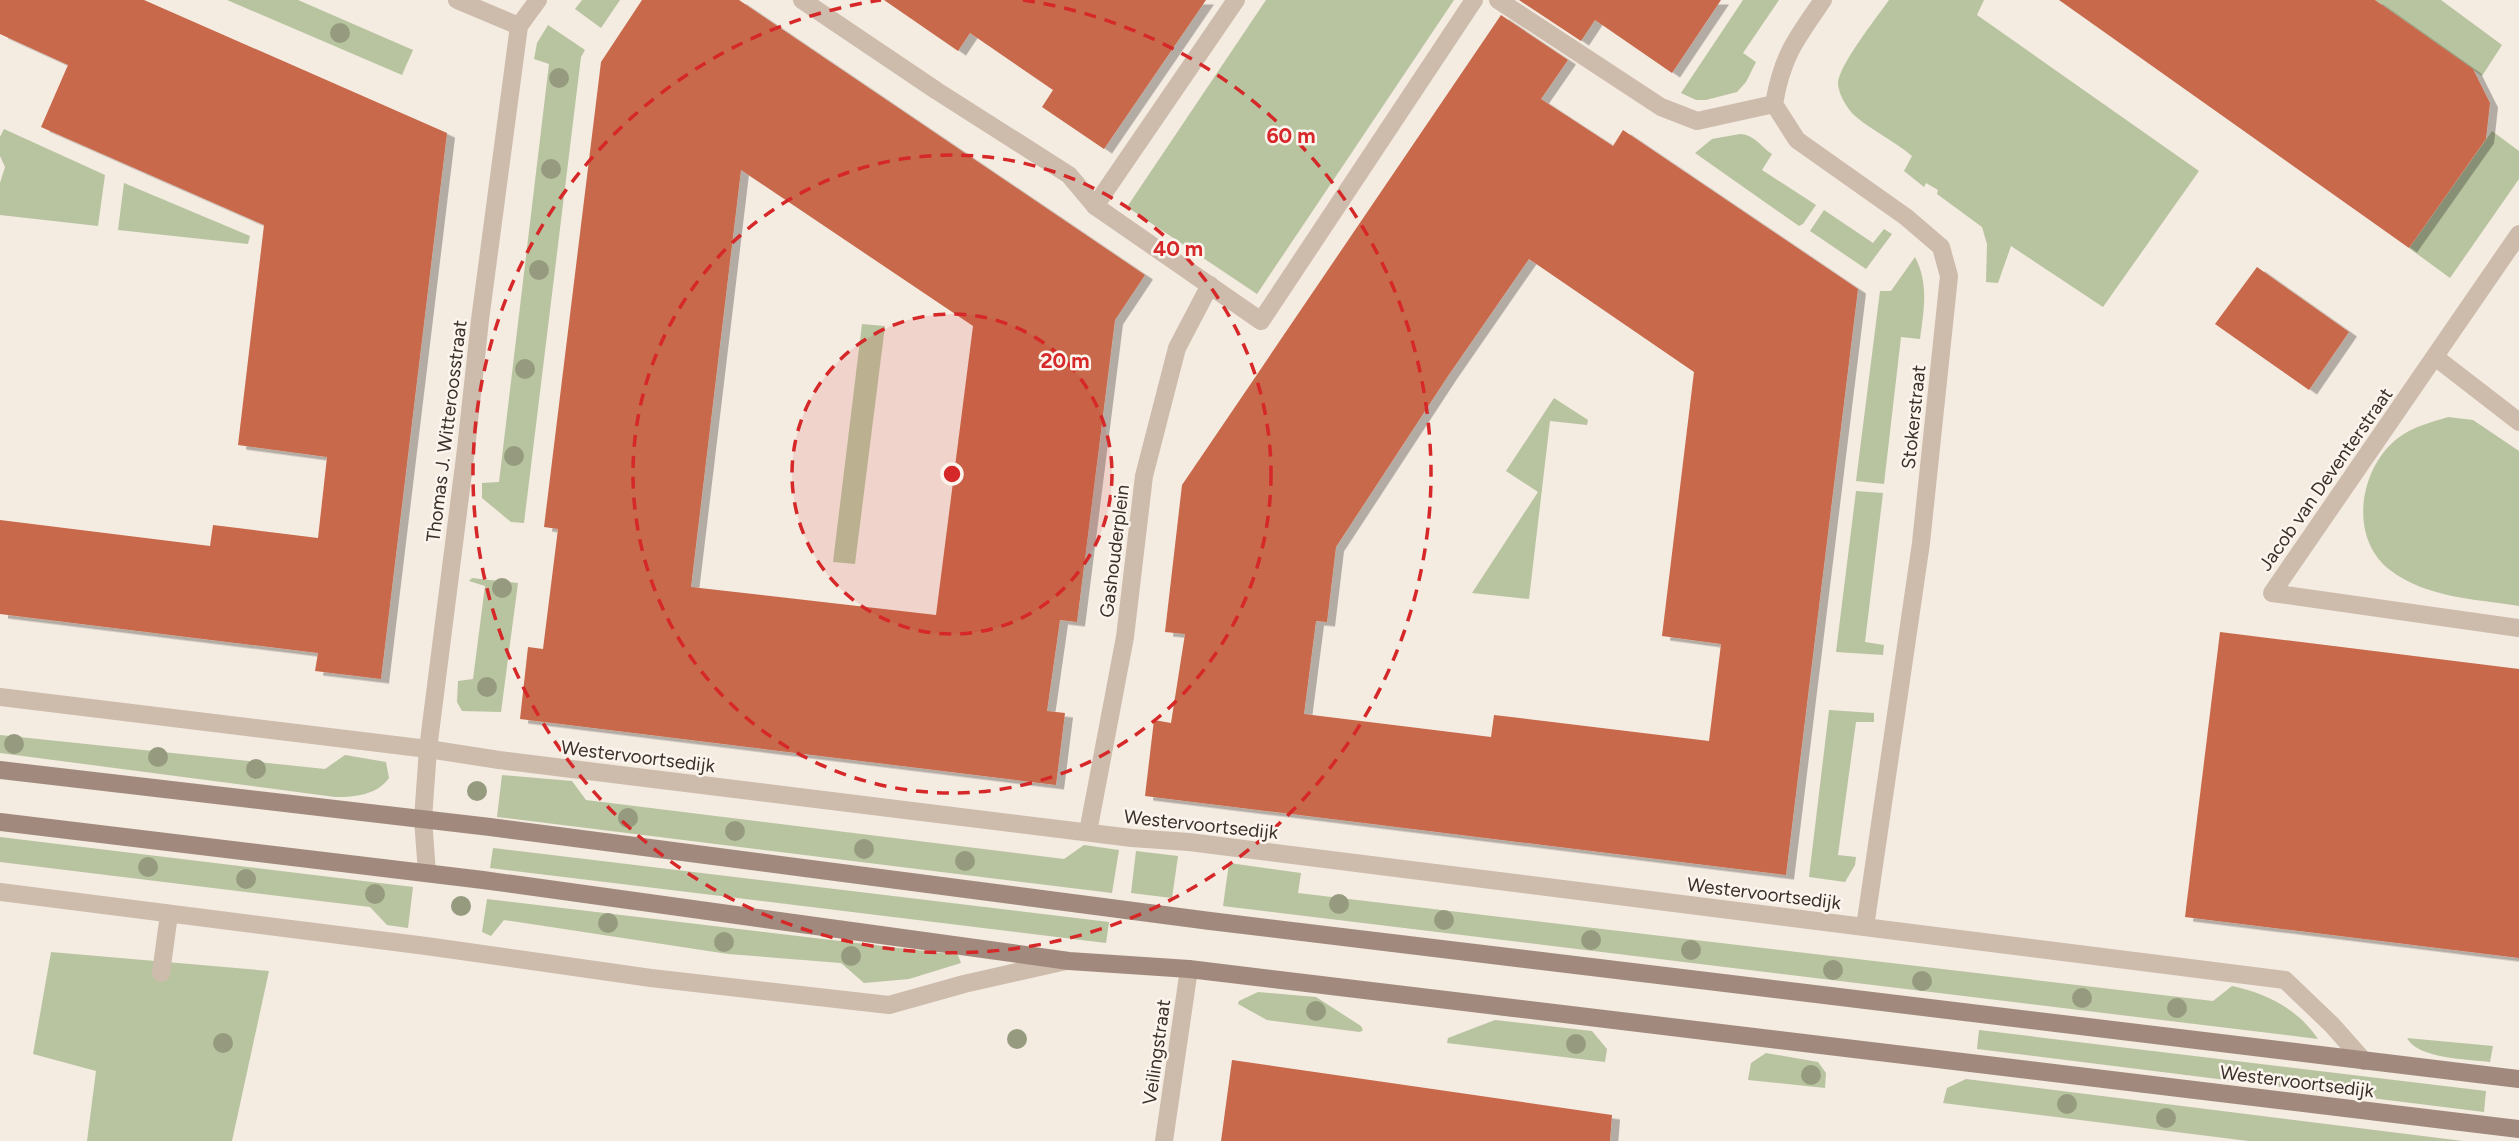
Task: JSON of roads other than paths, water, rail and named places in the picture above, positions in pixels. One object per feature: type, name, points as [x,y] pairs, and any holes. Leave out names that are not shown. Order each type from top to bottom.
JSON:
[{"type":"main road","name":"Westervoortsedijk","points":[[0,770],[423,819],[1184,918],[2519,1079]]},
{"type":"main road","name":"Westervoortsedijk","points":[[0,822],[427,873],[1069,961],[1189,969],[2519,1129]]},
{"type":"street","points":[[457,0],[519,26]]},
{"type":"street","name":"Thomas J. Witteroosstraat","points":[[427,873],[423,819],[428,749],[467,449],[480,320],[519,26],[538,0]]},
{"type":"street","points":[[802,0],[1069,175],[1095,206],[1261,321],[1474,0]]},
{"type":"street","points":[[1095,206],[1237,0]]},
{"type":"street","points":[[1498,0],[1636,92],[1673,112],[1697,121],[1774,104],[1779,75],[1791,46],[1823,0]]},
{"type":"street","name":"Stokerstraat","points":[[1774,104],[1797,140],[1906,217],[1941,247],[1949,276],[1921,543],[1865,927]]},
{"type":"street","name":"Jacob van Deventerstraat","points":[[2519,234],[2272,593],[2519,628]]},
{"type":"street","name":"Gashouderplein","points":[[1088,832],[1125,637],[1144,476],[1177,348],[1210,285]]},
{"type":"street","points":[[2435,357],[2519,422]]},
{"type":"street","name":"Westervoortsedijk","points":[[0,697],[428,749],[513,762],[1189,842],[2285,980],[2332,1025],[2364,1061]]},
{"type":"street","name":"Westervoortsedijk","points":[[0,892],[426,946],[651,978],[889,1005],[964,984],[1069,961]]},
{"type":"street","points":[[161,973],[169,914]]},
{"type":"street","name":"Veilingstraat","points":[[1164,1141],[1189,969]]}]
